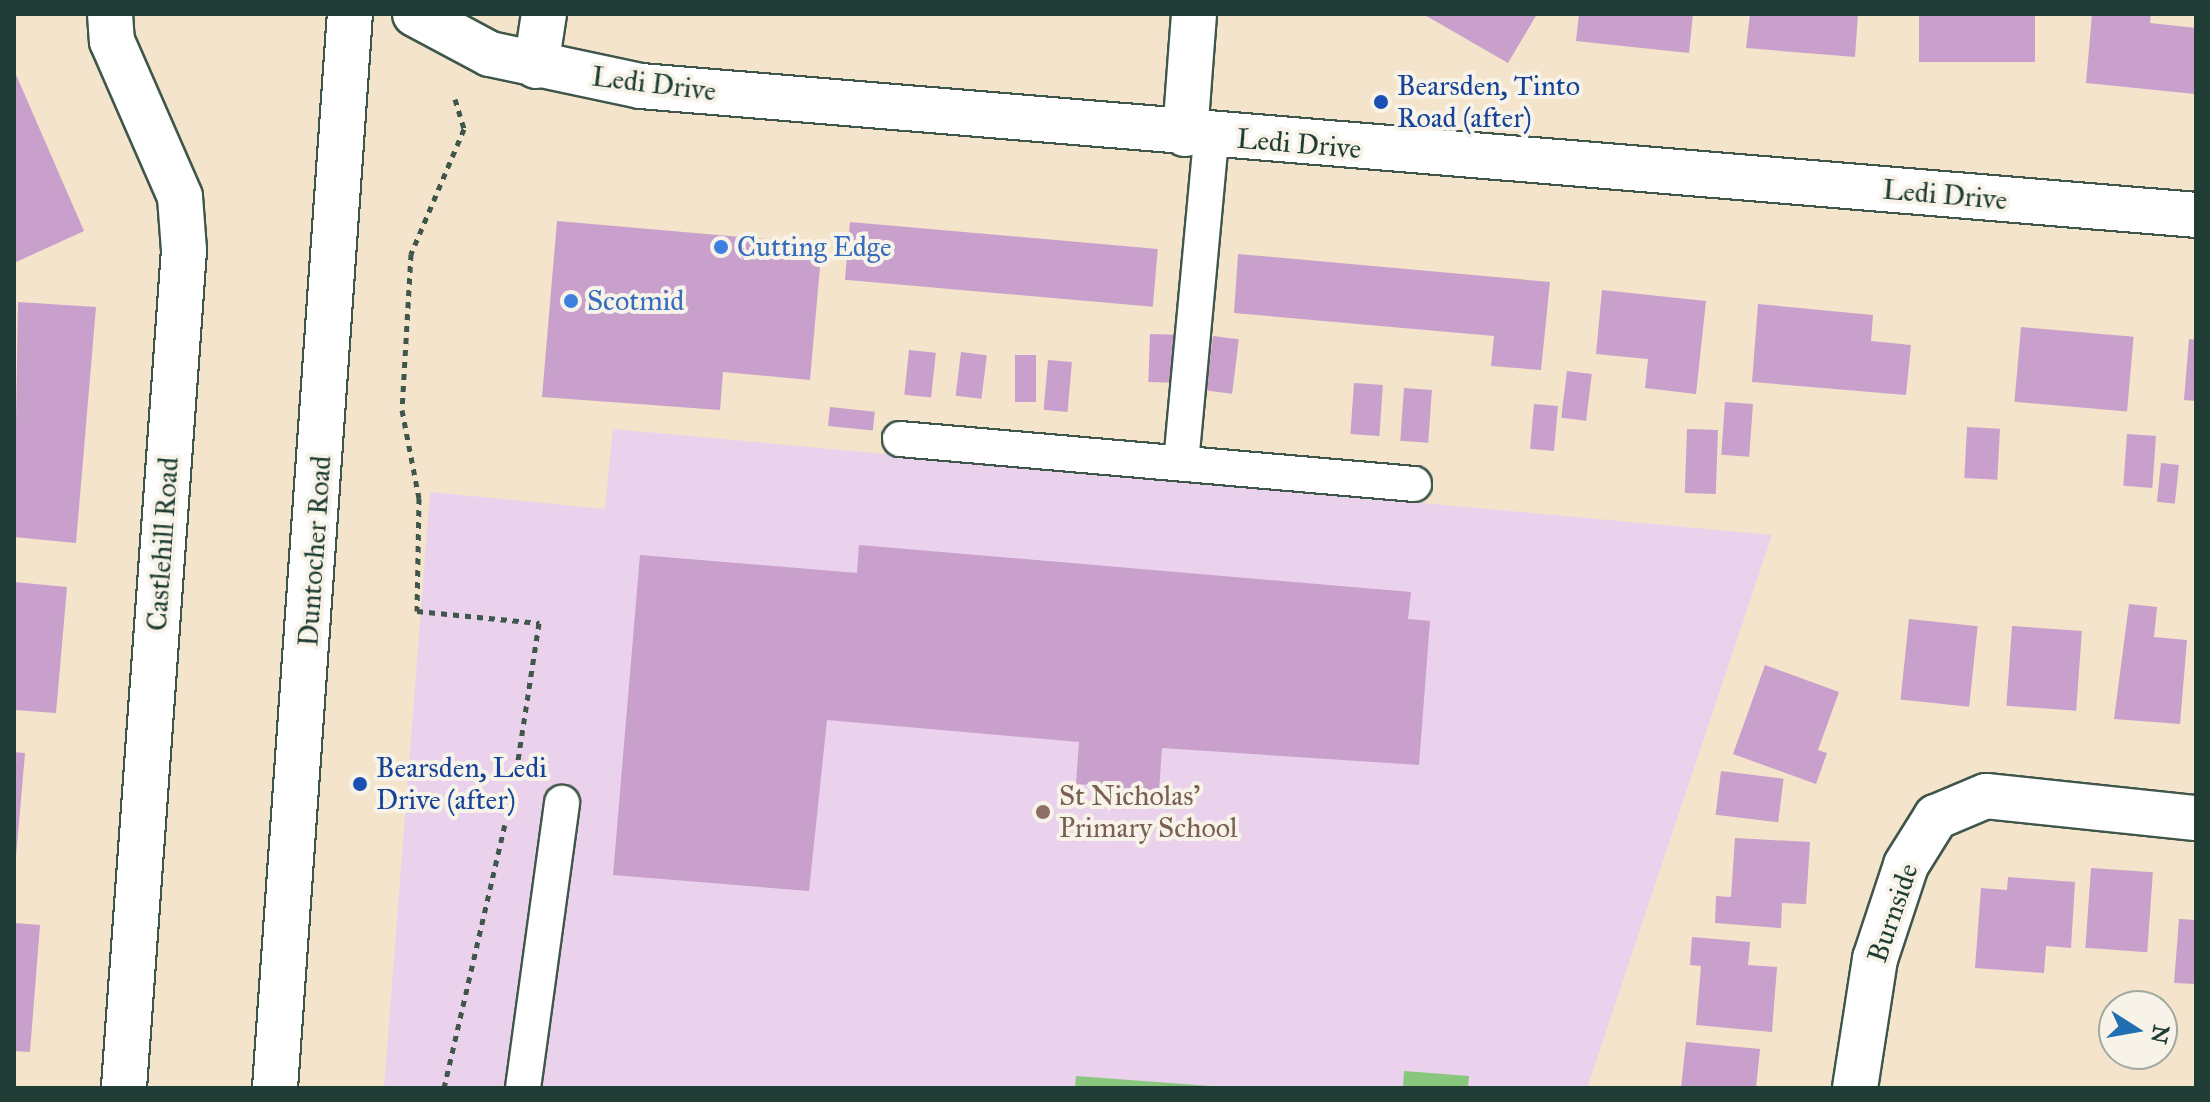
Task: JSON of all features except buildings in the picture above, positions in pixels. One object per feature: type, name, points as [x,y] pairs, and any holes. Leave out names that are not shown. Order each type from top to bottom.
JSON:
[{"type":"street","name":"Castlehill Road","points":[[110,14],[112,41],[180,197],[184,250],[124,1088]]},
{"type":"street","name":"Duntocher Road","points":[[275,1088],[350,14]]},
{"type":"street","name":"Ledi Drive","points":[[415,14],[490,54],[641,86],[1198,136],[2196,215]]},
{"type":"street","points":[[536,66],[544,14]]},
{"type":"street","points":[[1194,14],[1198,136]]},
{"type":"street","name":"Burnside","points":[[1855,1088],[1875,959],[1906,865],[1936,817],[1986,796],[2196,818]]},
{"type":"lane","points":[[1181,463],[1198,136]]},
{"type":"lane","points":[[900,439],[1414,484]]},
{"type":"lane","points":[[523,1088],[562,803]]},
{"type":"path","points":[[451,89],[464,129],[411,254],[402,410],[419,498],[417,611],[539,623],[529,721],[511,797]]},
{"type":"path","points":[[444,1088],[508,813]]},
{"type":"shaded area","name":"St Nicholas' Primary School","points":[[613,429],[1772,535],[1587,1088],[384,1088],[430,492],[605,509]]},
{"type":"green space","points":[[1404,1071],[1469,1076],[1468,1088],[1403,1088]]},
{"type":"green space","points":[[1076,1076],[1237,1088],[1075,1088]]},
{"type":"place","name":"Bearsden, Tinto Road (after)","points":[[1381,102]]},
{"type":"place","name":"Cutting Edge","points":[[721,247]]},
{"type":"place","name":"Scotmid","points":[[571,301]]},
{"type":"place","name":"Bearsden, Ledi Drive (after)","points":[[360,784]]},
{"type":"place","name":"St Nicholas' Primary School","points":[[1043,812]]}]
